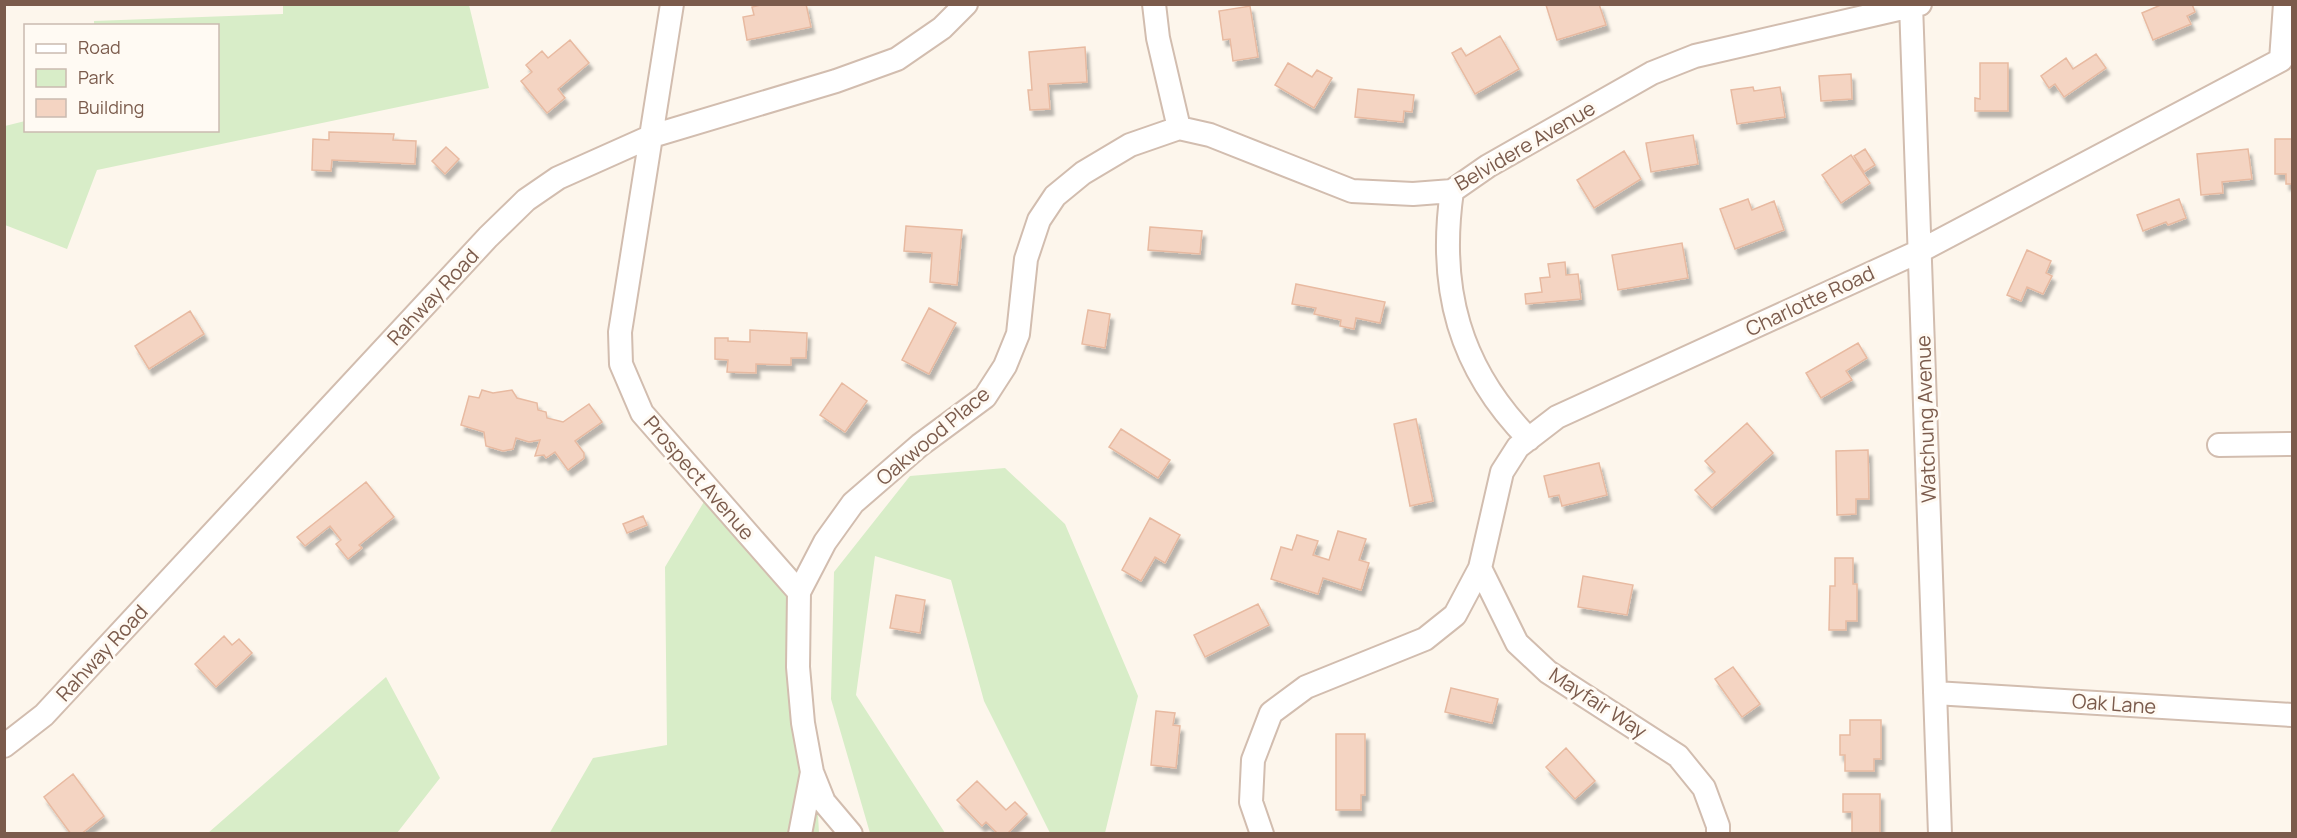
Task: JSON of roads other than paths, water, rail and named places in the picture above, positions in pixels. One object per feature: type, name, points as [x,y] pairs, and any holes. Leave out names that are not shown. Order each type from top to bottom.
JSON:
[{"type":"street","name":"Prospect Avenue","points":[[672,4],[620,332],[621,364],[642,413],[799,592]]},
{"type":"street","name":"Rahway Road","points":[[9,737],[50,709],[480,245],[526,200],[558,178],[652,136],[836,81],[897,59],[942,28],[966,4]]},
{"type":"street","points":[[1154,4],[1158,38],[1179,128]]},
{"type":"street","name":"Charlotte Road","points":[[1262,834],[1251,802],[1253,760],[1271,713],[1306,687],[1425,639],[1455,615],[1480,568],[1502,472],[1518,447],[1529,438],[1557,417],[1920,251],[2287,62],[2285,4]]},
{"type":"street","name":"Belvidere Avenue","points":[[1179,128],[1210,135],[1352,191],[1413,194],[1452,191],[1488,166],[1663,69],[1695,56],[1914,5]]},
{"type":"street","name":"Watchung Avenue","points":[[1914,5],[1940,834]]},
{"type":"street","name":"Oakwood Place","points":[[799,592],[825,542],[853,503],[920,445],[985,397],[1005,366],[1018,334],[1026,259],[1039,220],[1055,196],[1083,173],[1130,145],[1179,128]]},
{"type":"street","points":[[1452,191],[1447,257],[1452,303],[1460,329],[1482,379],[1497,402],[1529,438]]},
{"type":"street","points":[[2219,445],[2292,444]]},
{"type":"street","name":"Mayfair Way","points":[[1480,568],[1517,643],[1548,672],[1678,756],[1704,788],[1718,826],[1718,834]]},
{"type":"street","points":[[799,592],[798,667],[809,764],[825,802],[851,834]]},
{"type":"street","name":"Oak Lane","points":[[1935,693],[2292,716]]},
{"type":"street","points":[[800,834],[812,772]]}]
